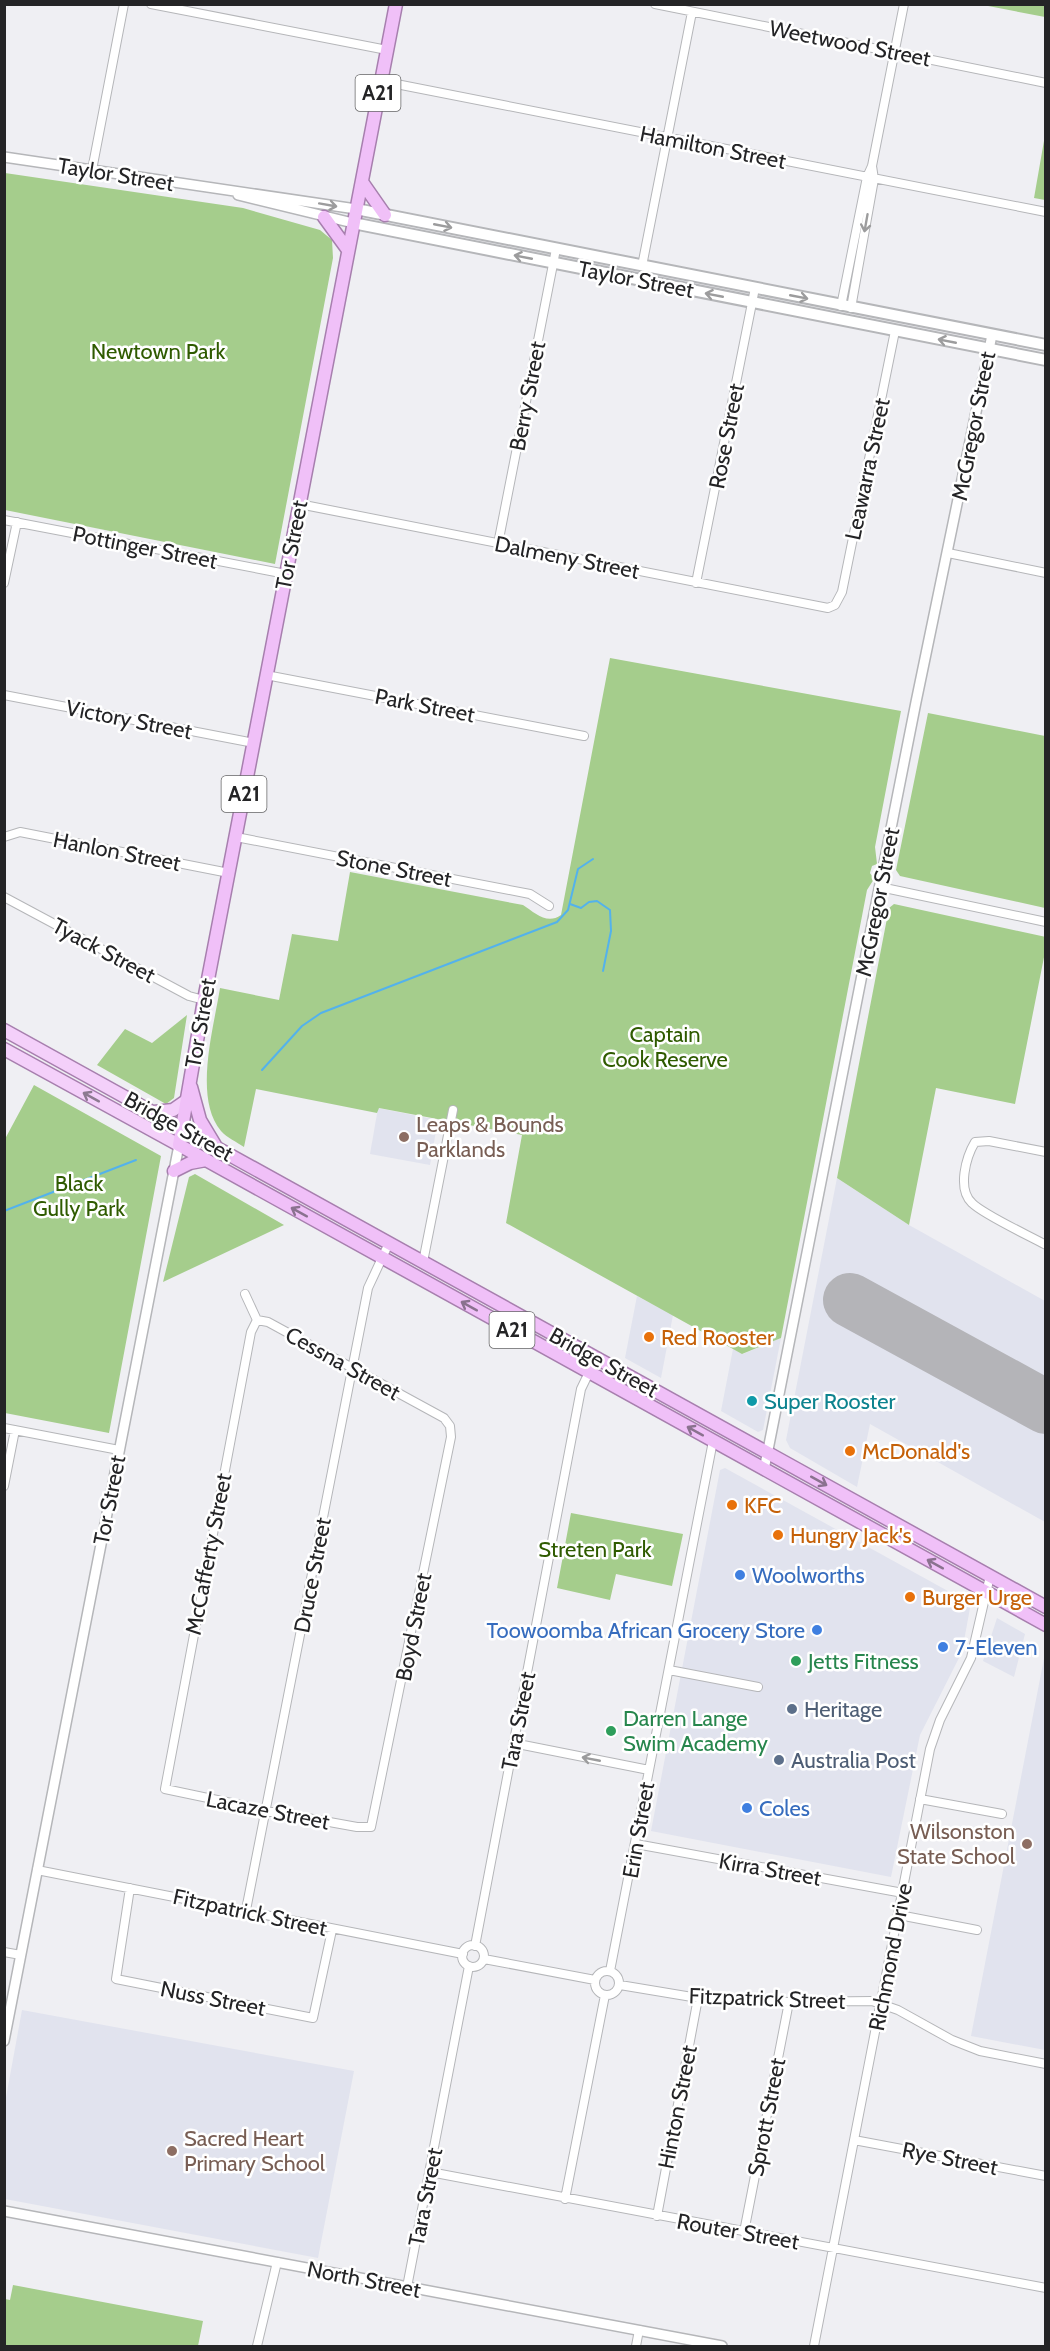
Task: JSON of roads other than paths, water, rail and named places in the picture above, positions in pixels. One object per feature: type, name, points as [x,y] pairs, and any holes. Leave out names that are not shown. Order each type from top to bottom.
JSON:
[{"type":"highway","name":"Tor Street","points":[[179,1145],[204,1000],[396,4]]},
{"type":"highway","points":[[362,182],[386,215]]},
{"type":"highway","points":[[324,217],[348,250]]},
{"type":"highway","name":"A21","points":[[190,1083],[200,1120],[216,1147]]},
{"type":"highway","name":"Bridge Street","points":[[182,1128],[1046,1607]]},
{"type":"highway","name":"Bridge Street","points":[[179,1145],[1046,1625]]},
{"type":"highway","points":[[174,1171],[190,1163],[206,1160]]},
{"type":"main road","name":"Taylor Street","points":[[356,209],[1046,345]]},
{"type":"main road","name":"Taylor Street","points":[[353,224],[1046,360]]},
{"type":"main road","name":"Bridge Street","points":[[4,1030],[182,1128]]},
{"type":"main road","name":"Bridge Street","points":[[4,1049],[179,1145]]},
{"type":"main road","points":[[154,1112],[173,1110],[186,1101]]},
{"type":"street","points":[[92,170],[124,4]]},
{"type":"street","points":[[152,4],[387,50]]},
{"type":"street","name":"Weetwood Street","points":[[655,4],[1046,83]]},
{"type":"street","points":[[846,307],[904,4]]},
{"type":"street","points":[[642,266],[692,12]]},
{"type":"street","name":"Hamilton Street","points":[[381,81],[1046,212]]},
{"type":"street","name":"Taylor Street","points":[[4,157],[227,191],[353,224]]},
{"type":"street","name":"Taylor Street","points":[[227,191],[251,192],[356,209]]},
{"type":"street","name":"Berry Street","points":[[498,544],[556,249]]},
{"type":"street","name":"Rose Street","points":[[696,583],[755,288]]},
{"type":"street","name":"Leawarra Street","points":[[835,605],[842,592],[896,331]]},
{"type":"street","name":"McGregor Street","points":[[764,1470],[992,335]]},
{"type":"street","name":"Dalmeny Street","points":[[299,504],[820,607],[835,605]]},
{"type":"street","name":"Pottinger Street","points":[[4,520],[286,574]]},
{"type":"street","points":[[4,583],[17,522]]},
{"type":"street","points":[[948,553],[1046,573]]},
{"type":"street","name":"Park Street","points":[[266,675],[584,736]]},
{"type":"street","name":"Victory Street","points":[[4,695],[254,743]]},
{"type":"street","name":"Hanlon Street","points":[[5,836],[20,832],[229,873]]},
{"type":"street","name":"Stone Street","points":[[236,837],[530,894],[549,906]]},
{"type":"street","points":[[880,887],[1046,922]]},
{"type":"street","name":"Tyack Street","points":[[4,897],[189,996],[204,1000]]},
{"type":"street","points":[[423,1262],[453,1110]]},
{"type":"street","points":[[1046,1152],[989,1141],[975,1142],[970,1151],[963,1187],[971,1203],[1046,1245]]},
{"type":"street","name":"Tor Street","points":[[4,2041],[179,1145]]},
{"type":"street","name":"Druce Street","points":[[246,1910],[368,1288],[389,1243]]},
{"type":"street","name":"Cessna Street","points":[[245,1294],[258,1320],[268,1322],[444,1418],[450,1426]]},
{"type":"street","name":"McCafferty Street","points":[[165,1789],[249,1344],[258,1320]]},
{"type":"street","name":"Tara Street","points":[[475,1946],[581,1389],[596,1358]]},
{"type":"street","name":"Boyd Street","points":[[371,1827],[447,1460],[451,1437],[450,1426]]},
{"type":"street","points":[[4,1428],[119,1450]]},
{"type":"street","points":[[4,1486],[15,1430]]},
{"type":"street","name":"Erin Street","points":[[610,1971],[714,1441]]},
{"type":"street","name":"Richmond Drive","points":[[814,2346],[933,1740],[971,1658],[990,1576]]},
{"type":"street","points":[[669,1670],[758,1687]]},
{"type":"street","points":[[513,1743],[649,1770]]},
{"type":"street","name":"Lacaze Street","points":[[165,1789],[267,1811],[357,1827],[371,1827]]},
{"type":"street","points":[[920,1799],[1002,1814]]},
{"type":"street","name":"Kirra Street","points":[[636,1844],[903,1893]]},
{"type":"street","name":"Fitzpatrick Street","points":[[37,1870],[463,1954]]},
{"type":"street","name":"Nuss Street","points":[[130,1888],[116,1979],[313,2018],[332,1930]]},
{"type":"street","points":[[899,1915],[977,1930]]},
{"type":"street","points":[[469,1946],[475,1946],[481,1949],[483,1959],[479,1965],[469,1966],[464,1961],[463,1954],[469,1946]]},
{"type":"street","points":[[4,1952],[21,1955]]},
{"type":"street","points":[[483,1959],[595,1980]]},
{"type":"street","name":"Tara Street","points":[[407,2287],[469,1966]]},
{"type":"street","points":[[610,1971],[618,1976],[620,1985],[613,1995],[605,1995],[596,1988],[595,1980],[601,1972],[610,1971]]},
{"type":"street","name":"Fitzpatrick Street","points":[[620,1985],[698,1998],[789,2002],[871,2001],[898,2010],[952,2040],[980,2051],[1046,2064]]},
{"type":"street","points":[[566,2199],[605,1995]]},
{"type":"street","name":"Hinton Street","points":[[657,2216],[698,1998]]},
{"type":"street","name":"Sprott Street","points":[[744,2232],[789,2002]]},
{"type":"street","name":"Rye Street","points":[[854,2140],[1046,2176]]},
{"type":"street","name":"Router Street","points":[[430,2172],[1046,2288]]},
{"type":"street","name":"North Street","points":[[4,2211],[722,2346]]},
{"type":"street","points":[[257,2346],[277,2262]]},
{"type":"street","points":[[636,2346],[639,2330]]},
{"type":"waterway","points":[[262,1070],[302,1026],[321,1013],[557,922],[568,910],[578,869],[593,859]]},
{"type":"waterway","points":[[570,904],[581,908],[589,902],[597,901],[610,910],[611,931],[603,971]]},
{"type":"waterway","points":[[4,1211],[136,1160]]},
{"type":"place","name":"Leaps & Bounds Parklands","points":[[404,1137]]},
{"type":"place","name":"Red Rooster","points":[[649,1337]]},
{"type":"place","name":"Super Rooster","points":[[752,1401]]},
{"type":"place","name":"McDonald's","points":[[850,1451]]},
{"type":"place","name":"KFC","points":[[732,1505]]},
{"type":"place","name":"Hungry Jack's","points":[[778,1535]]},
{"type":"place","name":"Woolworths","points":[[740,1575]]},
{"type":"place","name":"Burger Urge","points":[[910,1597]]},
{"type":"place","name":"Toowoomba African Grocery Store","points":[[817,1630]]},
{"type":"place","name":"7-Eleven","points":[[943,1647]]},
{"type":"place","name":"Jetts Fitness","points":[[796,1661]]},
{"type":"place","name":"Heritage","points":[[792,1709]]},
{"type":"place","name":"Darren Lange Swim Academy","points":[[611,1731]]},
{"type":"place","name":"Australia Post","points":[[779,1760]]},
{"type":"place","name":"Coles","points":[[747,1808]]},
{"type":"place","name":"Wilsonston State School","points":[[1027,1844]]},
{"type":"place","name":"Sacred Heart Primary School","points":[[172,2151]]},
{"type":"park label","name":"Newtown Park","points":[[158,351]]},
{"type":"park label","name":"Captain Cook Reserve","points":[[665,1046]]},
{"type":"park label","name":"Black Gully Park","points":[[79,1196]]},
{"type":"park label","name":"Streten Park","points":[[595,1549]]}]
